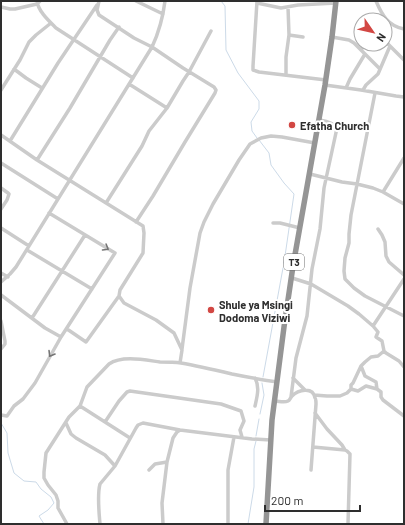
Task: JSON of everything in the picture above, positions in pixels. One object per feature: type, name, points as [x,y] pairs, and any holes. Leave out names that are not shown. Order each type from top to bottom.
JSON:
[{"type":"highway","name":"T3","points":[[266,524],[275,401],[284,327],[292,278],[297,227],[310,174],[320,120],[336,2]]},
{"type":"street","points":[[136,1],[163,14]]},
{"type":"street","points":[[1,282],[8,277],[16,267],[152,47],[159,32],[165,1]]},
{"type":"street","points":[[376,1],[382,12]]},
{"type":"street","points":[[1,7],[12,9],[38,2],[44,15],[56,28],[133,78]]},
{"type":"street","points":[[98,2],[97,10],[99,15],[134,38],[152,47],[215,88],[216,91],[136,222]]},
{"type":"street","points":[[10,141],[58,62],[98,2]]},
{"type":"street","points":[[336,2],[281,8],[257,2],[253,70],[326,82],[346,88],[404,97]]},
{"type":"street","points":[[286,76],[286,57],[289,35],[288,7]]},
{"type":"street","points":[[1,90],[33,38],[51,23]]},
{"type":"street","points":[[393,26],[396,28],[404,29]]},
{"type":"street","points":[[37,160],[119,27]]},
{"type":"street","points":[[106,203],[142,146],[149,132],[195,63],[210,31]]},
{"type":"street","points":[[289,35],[303,36]]},
{"type":"street","points":[[332,37],[349,40],[353,42]]},
{"type":"street","points":[[393,49],[404,60]]},
{"type":"street","points":[[363,90],[366,85],[377,76],[387,52]]},
{"type":"street","points":[[346,88],[365,54],[380,69]]},
{"type":"street","points":[[14,69],[42,88]]},
{"type":"street","points":[[129,84],[166,108]]},
{"type":"street","points":[[375,93],[351,215],[349,243],[345,258],[344,275],[345,279],[364,296],[375,300],[385,307],[404,316]]},
{"type":"street","points":[[291,397],[296,358],[307,316],[312,269],[320,229],[324,188],[337,128],[335,125],[320,120]]},
{"type":"street","points":[[1,142],[3,136],[37,160],[143,226],[143,253],[120,290],[119,296],[86,342],[67,329]]},
{"type":"street","points":[[180,363],[190,288],[200,233],[213,204],[226,182],[250,144],[261,138],[270,136],[282,137],[315,143]]},
{"type":"street","points":[[383,192],[404,158]]},
{"type":"street","points":[[1,163],[58,199]]},
{"type":"street","points":[[310,174],[357,184],[383,192],[404,204]]},
{"type":"street","points":[[1,188],[9,194],[8,200],[1,209]]},
{"type":"street","points":[[1,415],[7,416],[14,406],[23,399],[115,253],[49,213]]},
{"type":"street","points":[[273,223],[297,227]]},
{"type":"street","points":[[1,228],[28,248],[92,290]]},
{"type":"street","points":[[378,229],[385,242],[386,256],[389,262],[404,275]]},
{"type":"street","points":[[32,318],[85,235]]},
{"type":"street","points":[[1,273],[8,277]]},
{"type":"street","points":[[292,278],[311,284],[356,311],[378,332],[376,337],[382,341],[384,351],[404,367]]},
{"type":"street","points":[[373,326],[404,279]]},
{"type":"street","points":[[1,294],[45,328],[61,338]]},
{"type":"street","points":[[119,296],[124,303],[156,320],[174,333],[182,350]]},
{"type":"street","points":[[1,321],[5,341],[5,344],[1,349]]},
{"type":"street","points":[[351,390],[351,385],[361,366],[372,356],[378,356],[384,351]]},
{"type":"street","points":[[67,524],[58,508],[56,494],[46,481],[44,472],[46,453],[71,415],[80,406],[87,386],[107,365],[113,361],[142,359],[211,368],[277,382]]},
{"type":"street","points":[[361,366],[365,376],[374,381],[377,389],[381,392],[381,397],[383,400],[404,416]]},
{"type":"street","points":[[255,378],[258,387],[255,406]]},
{"type":"street","points":[[293,378],[305,390]]},
{"type":"street","points":[[275,401],[286,402],[300,390],[310,391],[314,394],[340,396],[351,390],[358,391],[366,386],[377,389]]},
{"type":"street","points":[[106,422],[118,401],[130,391],[221,404],[241,411],[244,421],[240,430],[242,438]]},
{"type":"street","points":[[311,470],[316,398],[314,394]]},
{"type":"street","points":[[80,406],[130,438]]},
{"type":"street","points":[[315,413],[342,445],[344,450]]},
{"type":"street","points":[[66,423],[71,434],[105,455],[115,466]]},
{"type":"street","points":[[100,524],[100,484],[115,466],[138,425],[143,423],[180,430],[271,440]]},
{"type":"street","points":[[163,524],[162,503],[167,462],[173,438],[180,430]]},
{"type":"street","points":[[228,524],[228,470],[234,436]]},
{"type":"street","points":[[313,447],[344,450],[349,452],[348,524]]},
{"type":"street","points":[[149,470],[155,464],[167,462]]},
{"type":"waterway","points":[[221,1],[225,6],[226,50],[238,73],[259,101],[259,109],[251,122],[252,131],[257,138]]},
{"type":"waterway","points":[[259,140],[269,153],[271,165],[294,194],[284,263]]},
{"type":"waterway","points":[[263,377],[283,268]]},
{"type":"waterway","points":[[260,414],[264,395],[262,383]]},
{"type":"waterway","points":[[256,436],[259,419]]},
{"type":"waterway","points":[[1,423],[7,433],[8,453],[14,473],[24,481],[36,482],[41,489],[51,497],[54,503],[48,510],[39,516],[44,524]]},
{"type":"waterway","points":[[248,524],[254,487],[254,449],[256,441]]},
{"type":"place","name":"Efatha Church","points":[[292,125]]},
{"type":"place","name":"Shule ya Msingi Dodoma Viziwi","points":[[211,310]]}]
